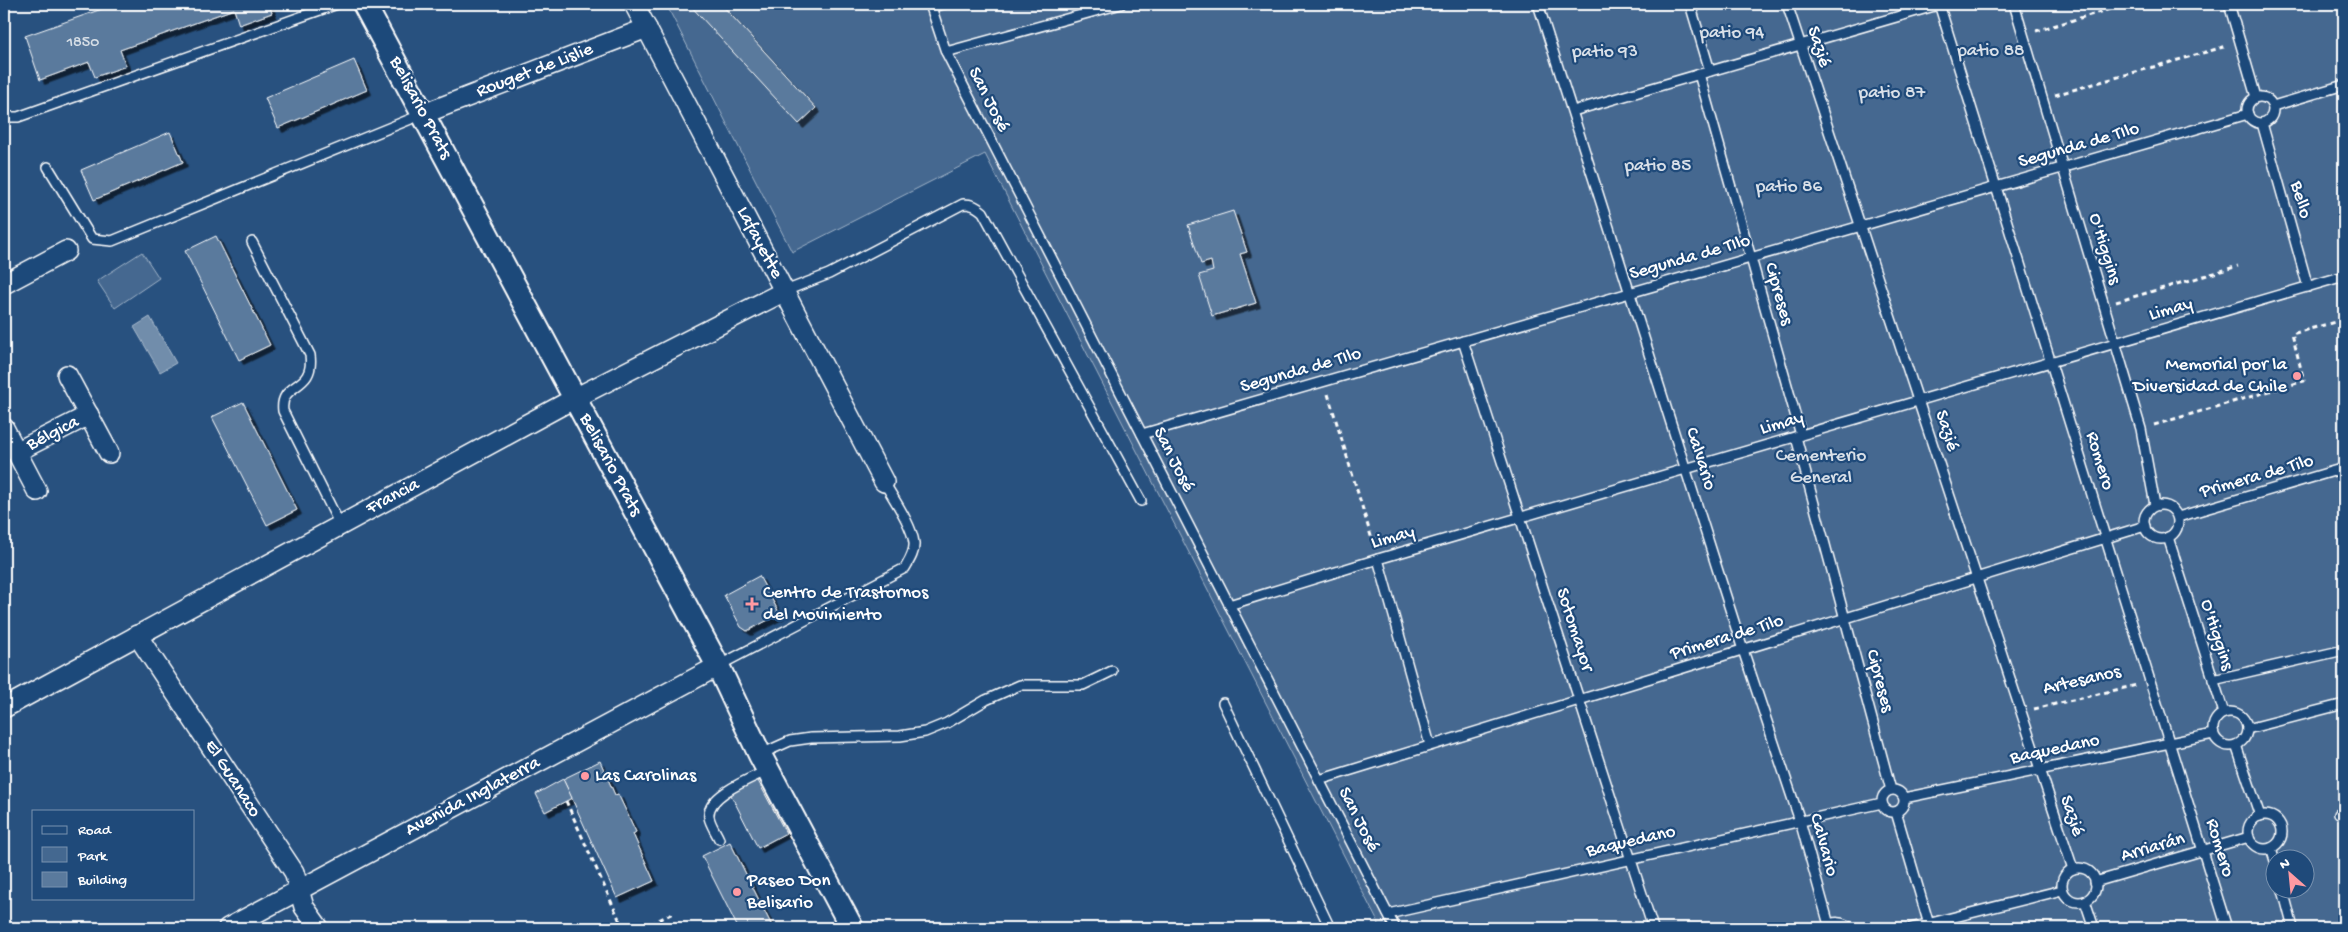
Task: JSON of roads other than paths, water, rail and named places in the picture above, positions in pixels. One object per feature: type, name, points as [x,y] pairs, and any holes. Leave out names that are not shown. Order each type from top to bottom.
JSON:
[{"type":"street","name":"Belisario Prats","points":[[364,4],[718,666],[764,762],[852,928]]},
{"type":"street","name":"Lafayette","points":[[634,4],[884,482]]},
{"type":"street","name":"Rouget de Lislie","points":[[423,114],[647,28]]},
{"type":"street","points":[[4,284],[66,252]]},
{"type":"street","name":"Francia","points":[[4,708],[575,398],[785,291]]},
{"type":"street","name":"Bélgica","points":[[67,375],[110,453]]},
{"type":"street","name":"Bélgica","points":[[16,452],[89,416]]},
{"type":"street","name":"Bélgica","points":[[4,428],[37,491]]},
{"type":"street","name":"El Guanaco","points":[[137,635],[294,872],[304,907],[319,928]]},
{"type":"street","name":"Avenida Inglaterra","points":[[228,928],[718,666]]},
{"type":"lane","points":[[4,117],[18,117],[337,4]]},
{"type":"lane","points":[[931,6],[944,4]]},
{"type":"lane","points":[[946,52],[1120,4]]},
{"type":"lane","name":"Calvario","points":[[1538,4],[1743,650],[1800,821],[1827,927]]},
{"type":"lane","points":[[1690,4],[1710,71]]},
{"type":"lane","name":"Sazié","points":[[1787,4],[1919,400],[2021,712],[2038,770],[2073,869]]},
{"type":"lane","points":[[1572,111],[1940,4]]},
{"type":"lane","name":"Romero","points":[[1940,4],[2227,928]]},
{"type":"lane","name":"O'Higgins","points":[[2014,4],[2141,429],[2155,506]]},
{"type":"lane","points":[[2229,4],[2256,98]]},
{"type":"lane","name":"San José","points":[[931,6],[946,52],[1395,928]]},
{"type":"lane","name":"Cipreses","points":[[1699,74],[1751,258],[1891,790]]},
{"type":"lane","points":[[2273,106],[2344,85]]},
{"type":"lane","points":[[2256,98],[2266,98],[2273,106],[2271,117],[2262,123],[2250,119],[2248,104],[2256,98]]},
{"type":"lane","points":[[48,167],[92,238],[112,241],[423,114]]},
{"type":"lane","name":"Segunda de TIlo","points":[[1142,434],[2248,114]]},
{"type":"lane","name":"Bello","points":[[2262,123],[2308,287]]},
{"type":"lane","points":[[785,291],[828,274],[963,204],[971,204],[978,207],[988,221],[1141,501]]},
{"type":"lane","points":[[252,242],[310,355],[312,367],[308,377],[287,393],[282,401],[283,411],[340,525]]},
{"type":"lane","name":"Limay","points":[[1229,604],[2344,276]]},
{"type":"lane","name":"Sotomayor","points":[[1463,341],[1653,928]]},
{"type":"lane","name":"Primera de Tilo","points":[[2178,517],[2344,466]]},
{"type":"lane","points":[[718,666],[905,568],[911,558],[914,544],[911,533],[884,482]]},
{"type":"lane","points":[[2166,505],[2172,508],[2178,517],[2176,531],[2168,538],[2157,538],[2148,532],[2145,526],[2147,512],[2155,506],[2166,505]]},
{"type":"lane","name":"Primera de Tilo","points":[[1319,780],[2145,526]]},
{"type":"lane","name":"O'Higgins","points":[[2168,538],[2224,713]]},
{"type":"lane","points":[[1378,559],[1430,746]]},
{"type":"lane","points":[[2213,680],[2344,650]]},
{"type":"lane","points":[[719,839],[709,817],[714,800],[790,741],[810,738],[900,736],[925,732],[947,724],[994,695],[1020,685],[1083,685],[1112,671]]},
{"type":"lane","points":[[1223,703],[1330,928]]},
{"type":"lane","points":[[2247,728],[2344,704]]},
{"type":"lane","points":[[2224,713],[2236,713],[2246,722],[2247,728],[2242,741],[2236,745],[2222,745],[2213,734],[2214,722],[2224,713]]},
{"type":"lane","name":"Baquedano","points":[[1904,798],[2213,734]]},
{"type":"lane","points":[[2236,745],[2260,816]]},
{"type":"lane","points":[[1891,790],[1901,792],[1904,798],[1902,808],[1896,812],[1886,809],[1882,803],[1883,796],[1891,790]]},
{"type":"lane","name":"Baquedano","points":[[1388,914],[1882,803]]},
{"type":"lane","points":[[1896,812],[1929,926]]},
{"type":"lane","points":[[2260,816],[2272,817],[2281,826],[2281,839],[2271,848],[2257,848],[2248,837],[2250,824],[2260,816]]},
{"type":"lane","name":"Arriarán","points":[[2095,882],[2248,837]]},
{"type":"lane","points":[[2073,869],[2084,869],[2093,876],[2095,882],[2094,893],[2085,901],[2074,902],[2065,896],[2062,890],[2065,876],[2073,869]]},
{"type":"lane","points":[[1911,928],[1929,926],[2062,890]]},
{"type":"lane","points":[[2285,900],[2293,928]]},
{"type":"lane","points":[[2085,901],[2094,928]]},
{"type":"lane","points":[[1827,927],[1841,923],[1850,928]]},
{"type":"place","name":"Memorial por la Diversidad de Chile","points":[[2297,376]]},
{"type":"place","name":"Centro de Trastornos del Movimiento","points":[[752,604]]},
{"type":"place","name":"Las Carolinas","points":[[585,776]]},
{"type":"place","name":"Paseo Don Belisario","points":[[737,892]]},
{"type":"park label","name":"patio 94","points":[[1732,33]]},
{"type":"park label","name":"patio 88","points":[[1991,51]]},
{"type":"park label","name":"patio 93","points":[[1605,52]]},
{"type":"park label","name":"patio 87","points":[[1892,93]]},
{"type":"park label","name":"patio 85","points":[[1658,166]]},
{"type":"park label","name":"patio 86","points":[[1789,187]]},
{"type":"park label","name":"Cementerio General","points":[[1821,467]]}]
